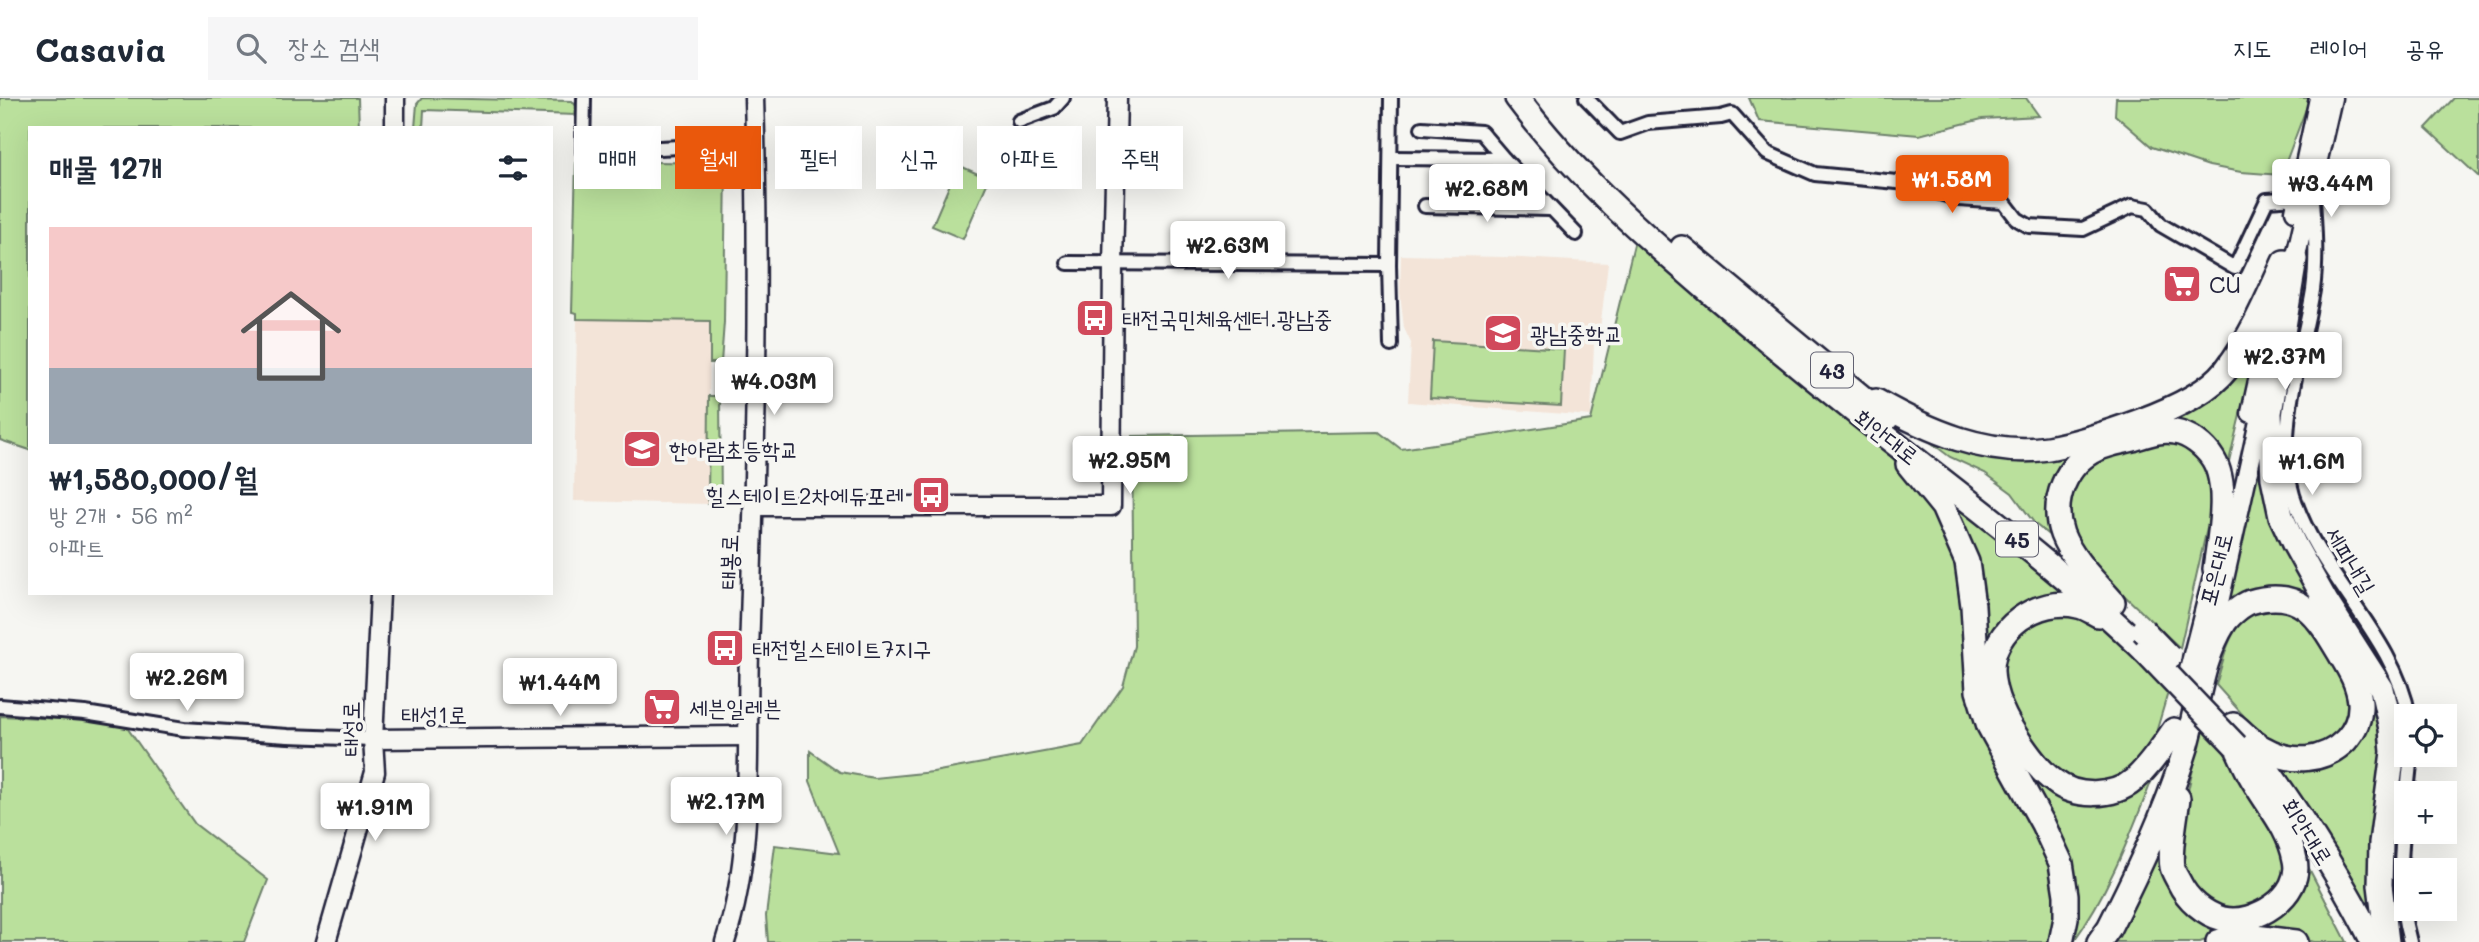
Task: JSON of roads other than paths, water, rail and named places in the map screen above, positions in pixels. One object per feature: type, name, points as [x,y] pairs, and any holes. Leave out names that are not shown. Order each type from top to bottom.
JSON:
[{"type":"highway","name":"회안대로","points":[[1517,98],[1570,163],[1620,213],[1743,320],[1989,516],[2118,624],[2144,640]]},
{"type":"highway","name":"회안대로","points":[[1533,98],[1635,210],[2113,602],[2144,640]]},
{"type":"highway","points":[[1852,387],[1902,416],[1969,443],[2008,448],[2047,448],[2086,438],[2169,410],[2224,372],[2298,258]]},
{"type":"highway","points":[[2298,258],[2270,413],[2273,478],[2281,516],[2294,544],[2327,603],[2382,689],[2393,752],[2381,843],[2379,885],[2387,942]]},
{"type":"highway","points":[[2113,602],[2077,560],[2062,533],[2058,510],[2062,484],[2075,464],[2096,449],[2153,433],[2174,431],[2193,438],[2213,459],[2219,476],[2222,502],[2215,569]]},
{"type":"highway","points":[[1884,435],[1942,507],[1967,562],[1975,629],[1978,691],[1989,726],[2043,824],[2061,863],[2066,895],[2066,918],[2061,942]]},
{"type":"highway","points":[[2196,675],[2226,620],[2246,603],[2267,598],[2290,599],[2309,609],[2322,624],[2355,680],[2360,703],[2358,724],[2348,738],[2333,752],[2314,759],[2292,758],[2235,736]]},
{"type":"highway","points":[[2118,624],[2078,606],[2057,605],[2034,611],[2018,619],[1997,646],[1992,669],[1994,688],[2006,717],[2034,762],[2055,783],[2086,794],[2111,791],[2132,782],[2180,738]]},
{"type":"highway","name":"43","points":[[2144,640],[2235,736]]},
{"type":"highway","name":"포은대로","points":[[2099,942],[2109,928],[2156,833],[2196,675]]},
{"type":"highway","name":"회안대로","points":[[2235,736],[2311,849],[2361,942]]},
{"type":"highway","name":"회안대로","points":[[2235,736],[2291,801],[2354,904],[2372,942]]},
{"type":"highway","points":[[2180,738],[2172,867],[2184,892],[2192,901],[2201,909],[2224,919],[2248,918],[2273,907],[2292,884],[2296,863],[2288,834],[2250,776],[2235,736]]},
{"type":"highway","name":"포은대로","points":[[2084,942],[2121,880],[2180,738]]},
{"type":"highway","points":[[2218,942],[2239,935],[2296,942]]},
{"type":"street","points":[[395,98],[396,126]]},
{"type":"street","points":[[584,98],[583,152],[675,148]]},
{"type":"street","name":"태봉로","points":[[754,98],[755,126]]},
{"type":"street","points":[[1019,121],[1054,108],[1063,98]]},
{"type":"street","points":[[754,506],[1111,506],[1117,98]]},
{"type":"street","points":[[1391,98],[1391,345]]},
{"type":"street","points":[[1586,98],[1620,133],[1648,123],[1732,114],[1767,153],[1815,174],[1907,183],[1959,200],[2004,202],[2017,219],[2029,226],[2083,229],[2132,206],[2148,209],[2161,225],[2235,268],[2267,200],[2305,192]]},
{"type":"street","name":"포은대로","points":[[2196,675],[2298,258],[2319,98]]},
{"type":"street","name":"포은대로","points":[[2305,192],[2332,98]]},
{"type":"street","points":[[1422,128],[1481,132],[1576,234]]},
{"type":"street","points":[[1391,158],[1504,159]]},
{"type":"street","name":"태봉로","points":[[725,942],[736,902],[747,823],[754,506],[756,189]]},
{"type":"street","name":"세피내길","points":[[2305,192],[2298,258],[2313,288],[2289,418],[2289,477],[2306,527],[2320,554],[2395,672],[2405,704]]},
{"type":"street","points":[[1425,206],[1550,209]]},
{"type":"street","name":"포은대로","points":[[2196,675],[2215,569],[2298,258]]},
{"type":"street","points":[[1068,263],[1389,265]]},
{"type":"street","name":"태성로","points":[[326,942],[375,772],[373,738],[380,595]]},
{"type":"street","points":[[0,706],[85,713],[184,729],[373,738]]},
{"type":"street","name":"태성1로","points":[[373,738],[747,736]]},
{"type":"street","points":[[2402,844],[2399,884],[2410,942]]},
{"type":"place","name":"CU","points":[[2182,284]]},
{"type":"place","name":"태전국민체육센터.광남중","points":[[1095,318]]},
{"type":"place","name":"광남중학교","points":[[1503,333]]},
{"type":"place","name":"한아람초등학교","points":[[642,449]]},
{"type":"place","name":"힐스테이트2차에듀포레","points":[[931,495]]},
{"type":"place","name":"태전힐스테이트7지구","points":[[725,648]]},
{"type":"place","name":"세븐일레븐","points":[[662,707]]}]
